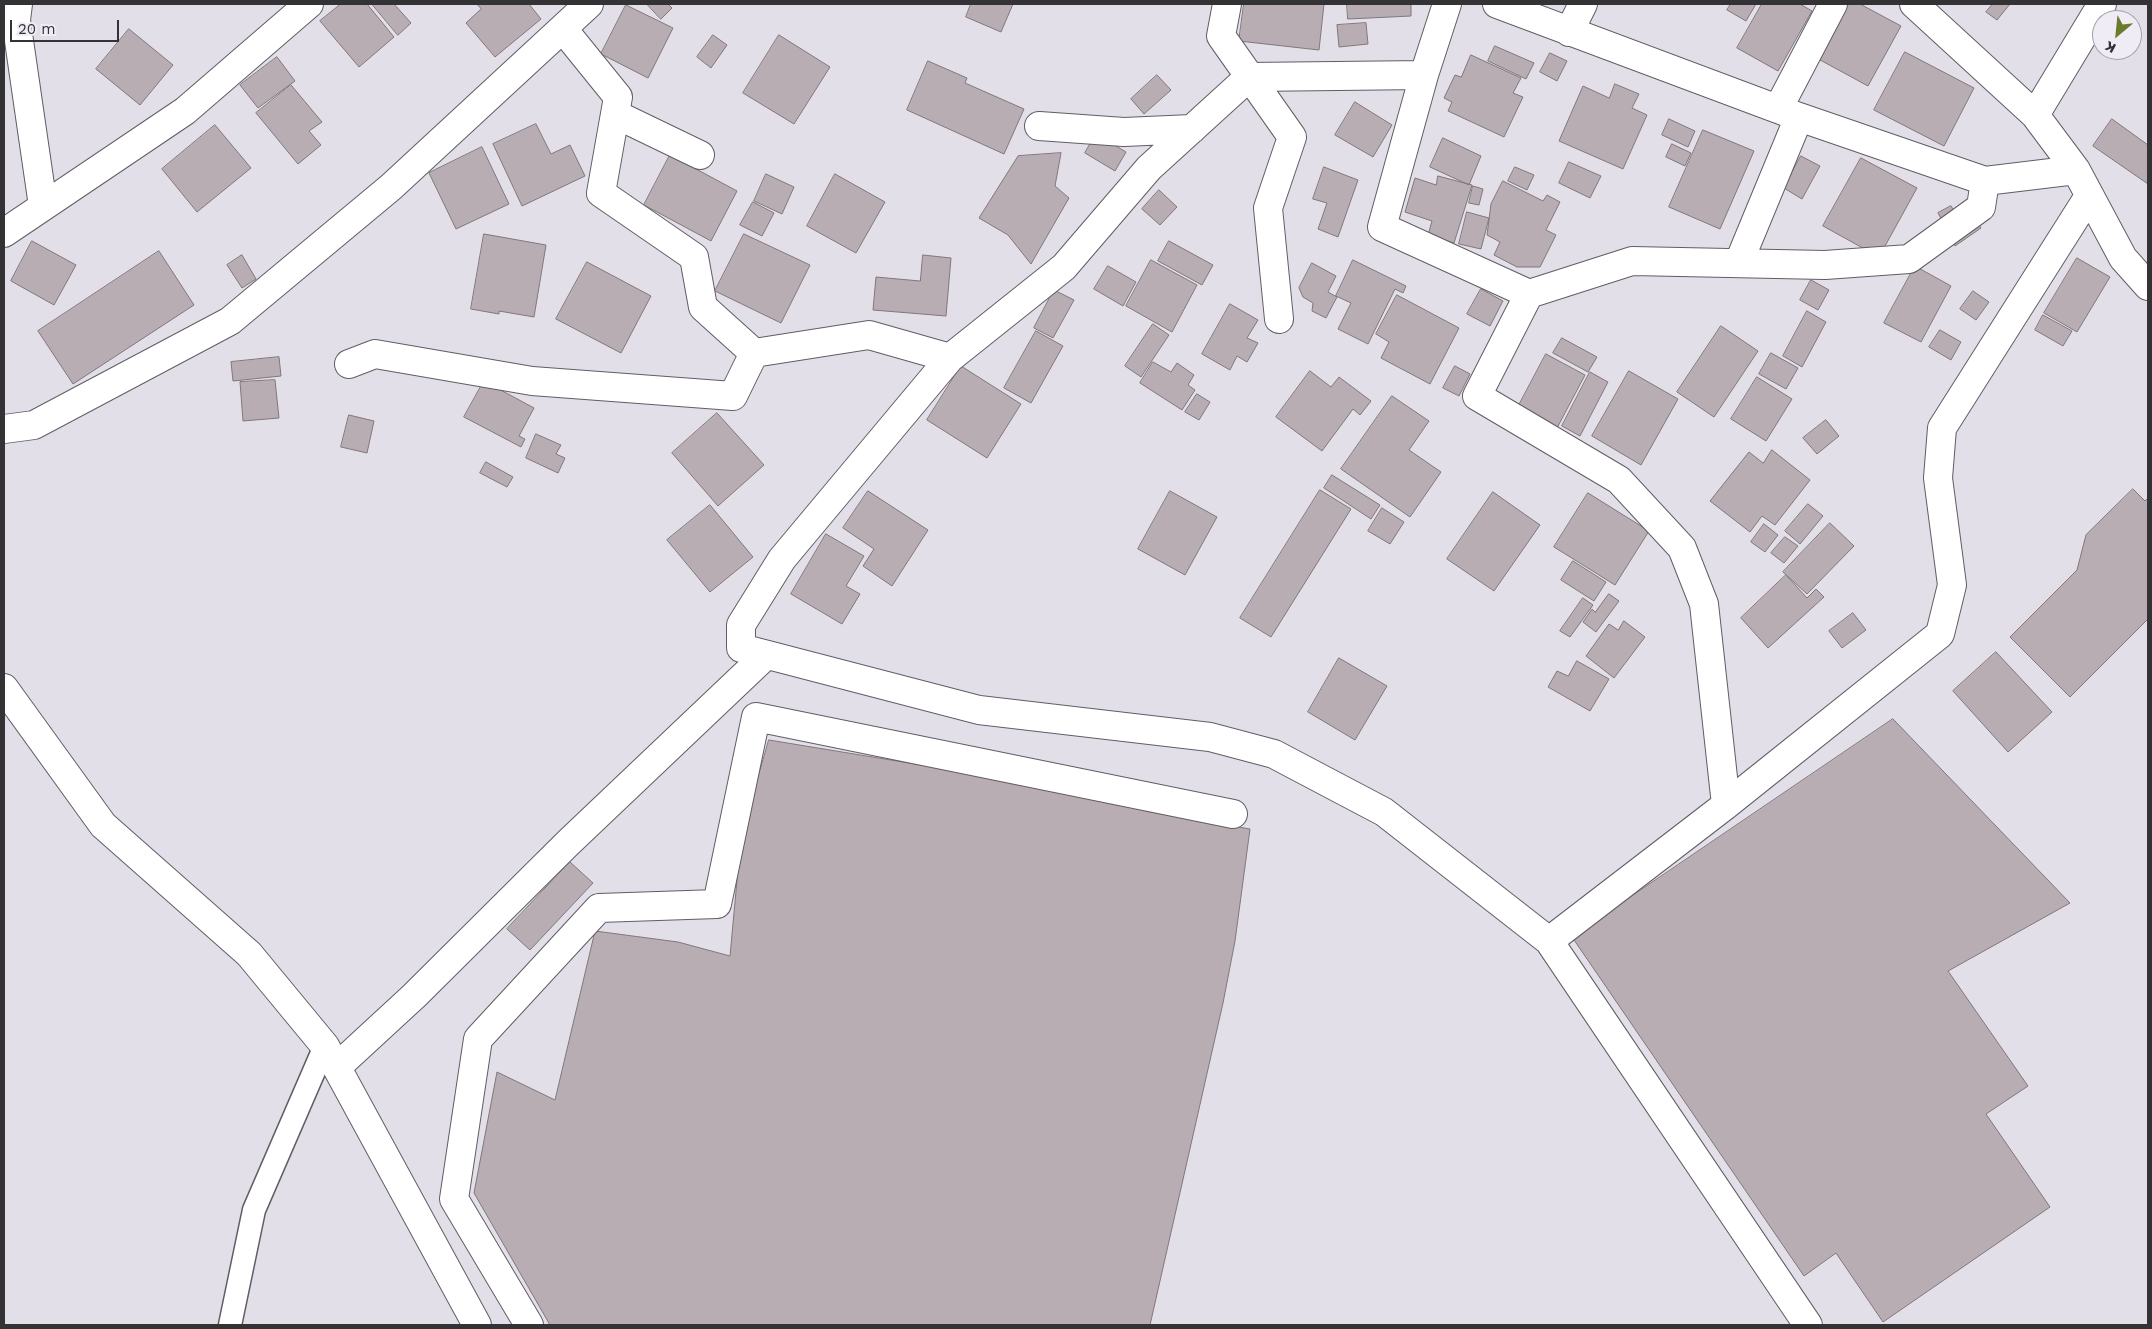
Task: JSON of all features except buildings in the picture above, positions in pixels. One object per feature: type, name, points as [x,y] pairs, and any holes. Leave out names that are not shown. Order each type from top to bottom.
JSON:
[{"type":"street","points":[[18,4],[16,20],[43,206]]},
{"type":"street","points":[[4,233],[185,111],[309,4]]},
{"type":"street","points":[[4,429],[34,425],[230,321],[392,187],[589,4]]},
{"type":"street","points":[[1227,4],[1221,36],[1292,137],[1268,208],[1279,319]]},
{"type":"street","points":[[1447,4],[1424,75],[1382,227],[1529,294],[1632,261],[1825,265],[1909,259],[1981,207],[1985,181]]},
{"type":"street","points":[[1498,4],[1789,113],[1985,181],[2076,170]]},
{"type":"street","points":[[1569,32],[1583,4]]},
{"type":"street","points":[[1738,262],[1789,113],[1833,4]]},
{"type":"street","points":[[1914,4],[2035,115],[2076,170],[2122,258],[2148,286]]},
{"type":"street","points":[[2035,115],[2102,4]]},
{"type":"street","points":[[563,29],[618,97],[601,192],[694,257],[703,307],[754,353]]},
{"type":"street","points":[[1424,75],[1249,77],[1149,168],[1064,267],[950,358],[777,567],[741,625],[741,648],[979,710],[1210,737],[1274,754],[1384,812],[1549,941],[1808,1325]]},
{"type":"street","points":[[615,114],[700,155]]},
{"type":"street","points":[[1039,126],[1124,132],[1192,129]]},
{"type":"street","points":[[1549,941],[1726,805],[1940,634],[1952,585],[1938,478],[1942,428],[2089,196]]},
{"type":"street","points":[[1529,294],[1477,396],[1618,480],[1682,548],[1704,604],[1726,805]]},
{"type":"street","points":[[754,353],[869,335],[950,358]]},
{"type":"street","points":[[349,364],[375,354],[532,381],[733,396],[754,353]]},
{"type":"street","points":[[331,1056],[414,996],[568,843],[766,654]]},
{"type":"street","points":[[4,688],[103,825],[249,954],[331,1056],[477,1325]]},
{"type":"street","points":[[528,1325],[454,1199],[478,1039],[599,908],[717,904],[756,718],[1233,814]]},
{"type":"lane","points":[[230,1325],[254,1210],[331,1056]]}]
